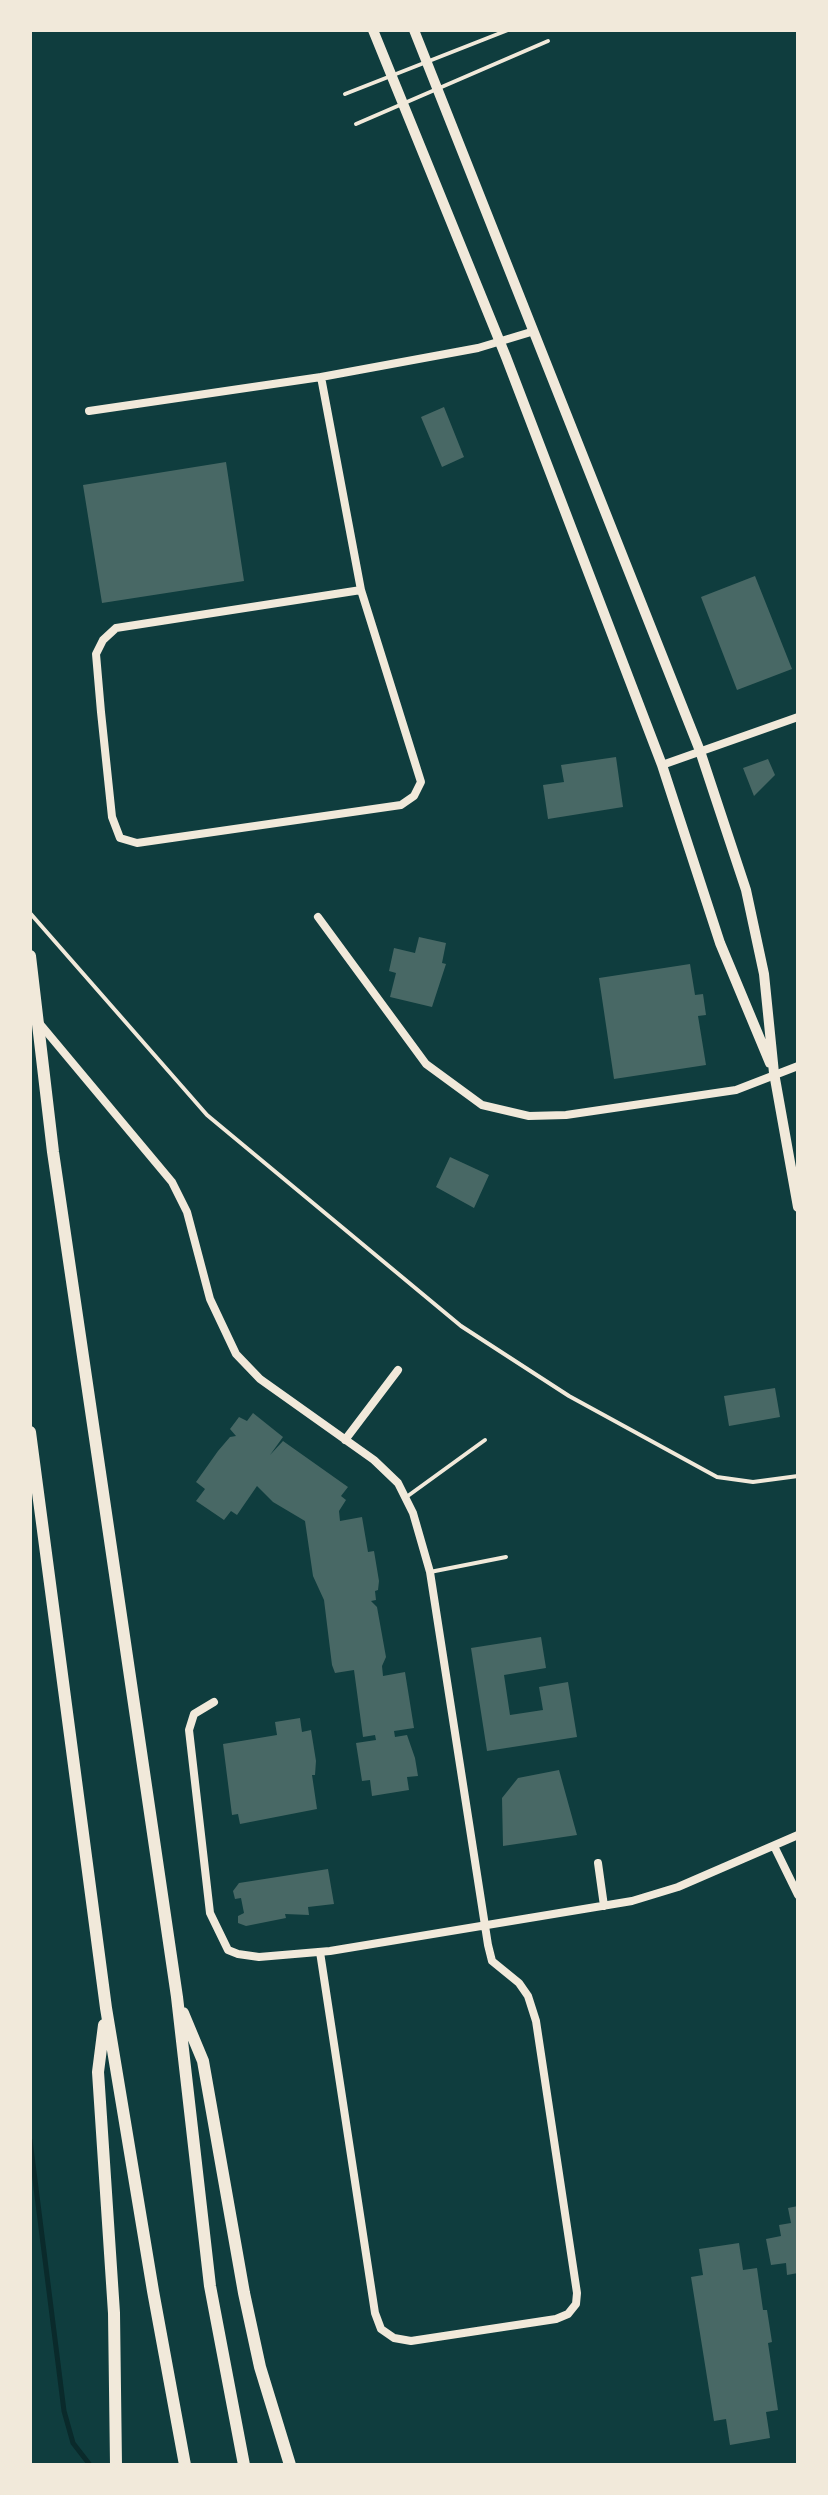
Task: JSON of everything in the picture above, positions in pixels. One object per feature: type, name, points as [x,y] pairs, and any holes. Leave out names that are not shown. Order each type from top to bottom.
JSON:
[{"type":"highway","points":[[30,956],[53,1152],[177,1997],[210,2286],[244,2465]]},
{"type":"highway","points":[[30,1432],[106,2008],[185,2465]]},
{"type":"highway","points":[[177,1997],[203,2061],[244,2294],[290,2465]]},
{"type":"highway","points":[[106,2008],[98,2072],[114,2314],[116,2465]]},
{"type":"main road","points":[[374,30],[500,343],[662,765],[720,943],[774,1073]]},
{"type":"main road","points":[[414,30],[700,751],[756,926],[774,1073],[798,1207]]},
{"type":"street","points":[[90,412],[321,376],[500,343],[531,332]]},
{"type":"street","points":[[321,376],[361,590],[420,782],[414,796],[401,805],[137,843],[120,838],[114,828],[96,654],[103,640],[116,628],[361,590]]},
{"type":"street","points":[[662,765],[798,717]]},
{"type":"street","points":[[318,917],[426,1064],[482,1105],[529,1116],[566,1115],[736,1090],[798,1066]]},
{"type":"street","points":[[30,1012],[172,1182],[187,1212],[210,1299],[236,1354],[260,1379],[374,1460],[398,1483],[405,1498],[424,1544],[430,1572],[492,1961],[520,1983],[536,2021],[577,2293],[576,2304],[568,2314],[425,2339],[394,2338],[381,2329],[375,2313],[320,1952]]},
{"type":"street","points":[[345,1440],[398,1370]]},
{"type":"street","points":[[214,1702],[194,1714],[189,1730],[210,1913],[228,1950],[238,1954],[320,1952],[604,1906],[678,1887],[798,1835]]},
{"type":"street","points":[[775,1848],[798,1895]]},
{"type":"street","points":[[598,1863],[604,1906]]},
{"type":"lane","points":[[345,94],[508,30]]},
{"type":"lane","points":[[356,124],[548,41]]},
{"type":"lane","points":[[405,1498],[485,1440]]},
{"type":"lane","points":[[430,1572],[506,1557]]},
{"type":"path","points":[[30,913],[207,1114],[461,1326],[569,1396],[717,1477],[754,1482],[798,1476]]},
{"type":"building","points":[[444,407],[464,457],[442,467],[421,417]]},
{"type":"building","points":[[226,462],[244,581],[102,603],[83,485]]},
{"type":"building","points":[[755,576],[792,669],[737,690],[701,597]]},
{"type":"building","points":[[616,757],[623,807],[548,819],[543,785],[564,782],[561,765]]},
{"type":"building","points":[[768,759],[775,775],[754,796],[743,768]]},
{"type":"building","points":[[419,937],[446,943],[442,963],[446,964],[432,1007],[390,997],[396,973],[389,971],[394,948],[415,953]]},
{"type":"building","points":[[690,964],[695,995],[703,994],[706,1015],[698,1016],[706,1065],[614,1079],[599,978]]},
{"type":"building","points":[[450,1157],[489,1175],[474,1208],[436,1187]]},
{"type":"building","points":[[775,1388],[780,1417],[729,1426],[724,1396]]},
{"type":"building","points":[[253,1413],[283,1437],[270,1455],[283,1441],[348,1487],[341,1496],[346,1500],[339,1511],[340,1521],[362,1517],[368,1552],[374,1551],[379,1581],[376,1600],[371,1601],[377,1607],[386,1657],[383,1676],[405,1672],[414,1728],[394,1731],[395,1737],[407,1735],[415,1758],[418,1776],[407,1777],[409,1790],[372,1796],[370,1780],[362,1781],[356,1743],[376,1740],[375,1735],[363,1737],[354,1670],[335,1673],[332,1665],[324,1600],[313,1576],[305,1521],[273,1502],[257,1486],[237,1515],[231,1511],[224,1520],[196,1501],[205,1489],[196,1482],[230,1437],[236,1436],[230,1429],[239,1417],[247,1421]]},
{"type":"building","points":[[541,1637],[546,1668],[504,1675],[510,1715],[543,1710],[539,1687],[568,1682],[577,1737],[487,1751],[471,1648]]},
{"type":"building","points":[[300,1718],[302,1732],[311,1730],[317,1809],[240,1824],[238,1814],[232,1815],[223,1744],[277,1735],[275,1722]]},
{"type":"building","points":[[559,1770],[577,1835],[503,1846],[502,1798],[518,1778]]},
{"type":"building","points":[[328,1869],[334,1904],[308,1907],[309,1915],[285,1914],[286,1918],[246,1926],[238,1923],[238,1916],[244,1913],[241,1898],[235,1899],[233,1891],[239,1883]]},
{"type":"building","points":[[798,2206],[798,2273],[787,2275],[786,2263],[771,2265],[766,2239],[781,2236],[779,2225],[791,2223],[788,2208]]},
{"type":"building","points":[[739,2243],[743,2270],[757,2268],[763,2310],[767,2310],[778,2410],[766,2412],[770,2438],[730,2445],[726,2419],[714,2421],[691,2277],[703,2275],[699,2249]]},
{"type":"waterway","points":[[30,2140],[64,2411],[73,2443],[90,2465]]}]
